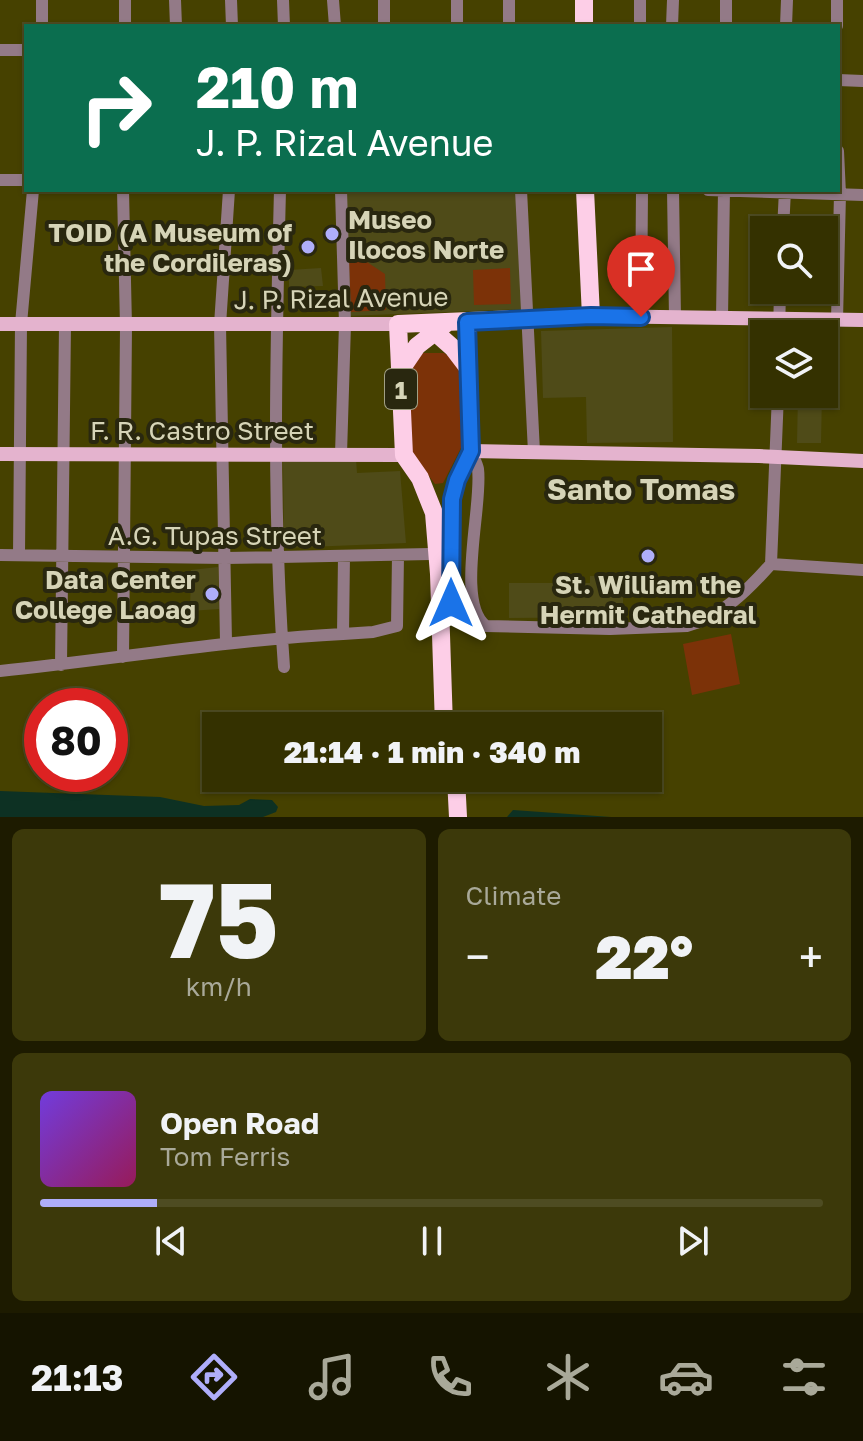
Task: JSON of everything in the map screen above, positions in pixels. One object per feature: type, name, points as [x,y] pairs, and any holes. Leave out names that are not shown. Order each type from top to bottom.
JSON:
[{"type":"highway","points":[[584,0],[584,24]]},
{"type":"highway","points":[[585,192],[591,316]]},
{"type":"highway","name":"J. P. Rizal Avenue","points":[[398,324],[436,326],[591,316]]},
{"type":"highway","name":"1","points":[[444,712],[451,507],[457,480],[471,451],[467,322]]},
{"type":"highway","name":"1","points":[[398,324],[404,455],[420,478],[434,513],[453,712]]},
{"type":"highway","points":[[400,371],[436,326],[469,369]]},
{"type":"highway","points":[[445,792],[446,817]]},
{"type":"highway","points":[[457,792],[458,817]]},
{"type":"main road","name":"J. P. Rizal Avenue","points":[[591,316],[837,320]]},
{"type":"main road","name":"J. P. Rizal Avenue","points":[[838,320],[863,320]]},
{"type":"main road","name":"J. P. Rizal Avenue","points":[[0,324],[398,324]]},
{"type":"main road","points":[[471,451],[777,456],[863,461]]},
{"type":"main road","name":"F. R. Castro Street","points":[[0,454],[404,455]]},
{"type":"street","points":[[42,0],[42,24]]},
{"type":"street","points":[[125,0],[125,24]]},
{"type":"street","points":[[175,0],[176,24]]},
{"type":"street","points":[[231,0],[232,24]]},
{"type":"street","points":[[283,0],[284,24]]},
{"type":"street","points":[[333,0],[335,24]]},
{"type":"street","points":[[384,0],[384,24]]},
{"type":"street","points":[[457,0],[457,24]]},
{"type":"street","points":[[509,0],[509,24]]},
{"type":"street","points":[[640,0],[640,24]]},
{"type":"street","points":[[672,24],[673,0]]},
{"type":"street","points":[[726,0],[726,24]]},
{"type":"street","points":[[786,24],[787,0]]},
{"type":"street","points":[[837,0],[837,24]]},
{"type":"street","points":[[0,50],[24,50]]},
{"type":"street","points":[[840,80],[863,81]]},
{"type":"street","points":[[0,180],[24,180]]},
{"type":"street","points":[[19,555],[21,324],[33,192]]},
{"type":"street","points":[[123,192],[126,326],[123,657]]},
{"type":"street","points":[[226,642],[220,325],[229,192]]},
{"type":"street","points":[[280,192],[276,453],[284,667]]},
{"type":"street","points":[[341,192],[345,324],[341,454]]},
{"type":"street","points":[[521,192],[534,452]]},
{"type":"street","points":[[641,317],[642,192]]},
{"type":"street","points":[[673,192],[675,317]]},
{"type":"street","points":[[722,318],[724,192]]},
{"type":"street","points":[[784,216],[785,192],[863,195]]},
{"type":"street","points":[[837,320],[840,194]]},
{"type":"street","points":[[779,318],[780,304]]},
{"type":"street","points":[[61,665],[65,325]]},
{"type":"street","points":[[471,451],[478,468],[472,553],[474,610],[483,624],[496,628],[687,626],[724,608],[742,595],[771,564],[778,408]]},
{"type":"street","points":[[453,553],[472,553]]},
{"type":"street","name":"A.G. Tupas Street","points":[[0,555],[225,558],[430,554]]},
{"type":"street","points":[[0,671],[226,642],[373,632],[397,626],[398,555]]},
{"type":"street","points":[[343,634],[344,556]]},
{"type":"street","points":[[771,564],[863,570]]},
{"type":"shaded area","points":[[346,192],[520,192],[524,309],[347,316]]},
{"type":"shaded area","points":[[349,262],[367,262],[385,274],[386,310],[351,312]]},
{"type":"shaded area","points":[[321,268],[323,286],[289,287],[289,270]]},
{"type":"shaded area","points":[[510,268],[511,304],[474,305],[473,270]]},
{"type":"shaded area","points":[[672,327],[673,442],[587,443],[586,397],[543,398],[541,331]]},
{"type":"shaded area","points":[[423,353],[444,353],[462,367],[464,442],[443,483],[435,484],[411,452],[404,372]]},
{"type":"shaded area","points":[[798,408],[822,408],[821,443],[797,443]]},
{"type":"shaded area","points":[[356,459],[357,473],[400,471],[406,543],[284,548],[283,461]]},
{"type":"shaded area","points":[[218,567],[219,609],[190,611],[191,570]]},
{"type":"shaded area","points":[[590,576],[623,576],[623,617],[509,618],[509,583],[590,583]]},
{"type":"shaded area","points":[[731,634],[740,684],[692,695],[683,644]]},
{"type":"shaded area","points":[[0,791],[160,797],[204,806],[239,805],[250,799],[272,800],[278,807],[276,812],[263,817],[0,817]]},
{"type":"shaded area","points":[[513,810],[611,817],[507,817]]},
{"type":"place","name":"Museo Ilocos Norte","points":[[332,234]]},
{"type":"place","name":"TOID (A Museum of the Cordileras)","points":[[308,247]]},
{"type":"place","name":"St. William the Hermit Cathedral","points":[[648,556]]},
{"type":"place","name":"Data Center College Laoag","points":[[212,594]]},
{"type":"district","name":"Santo Tomas","points":[[641,489]]},
{"type":"route","points":[[451,603],[452,499],[471,451],[467,322],[591,316],[641,317]]}]
